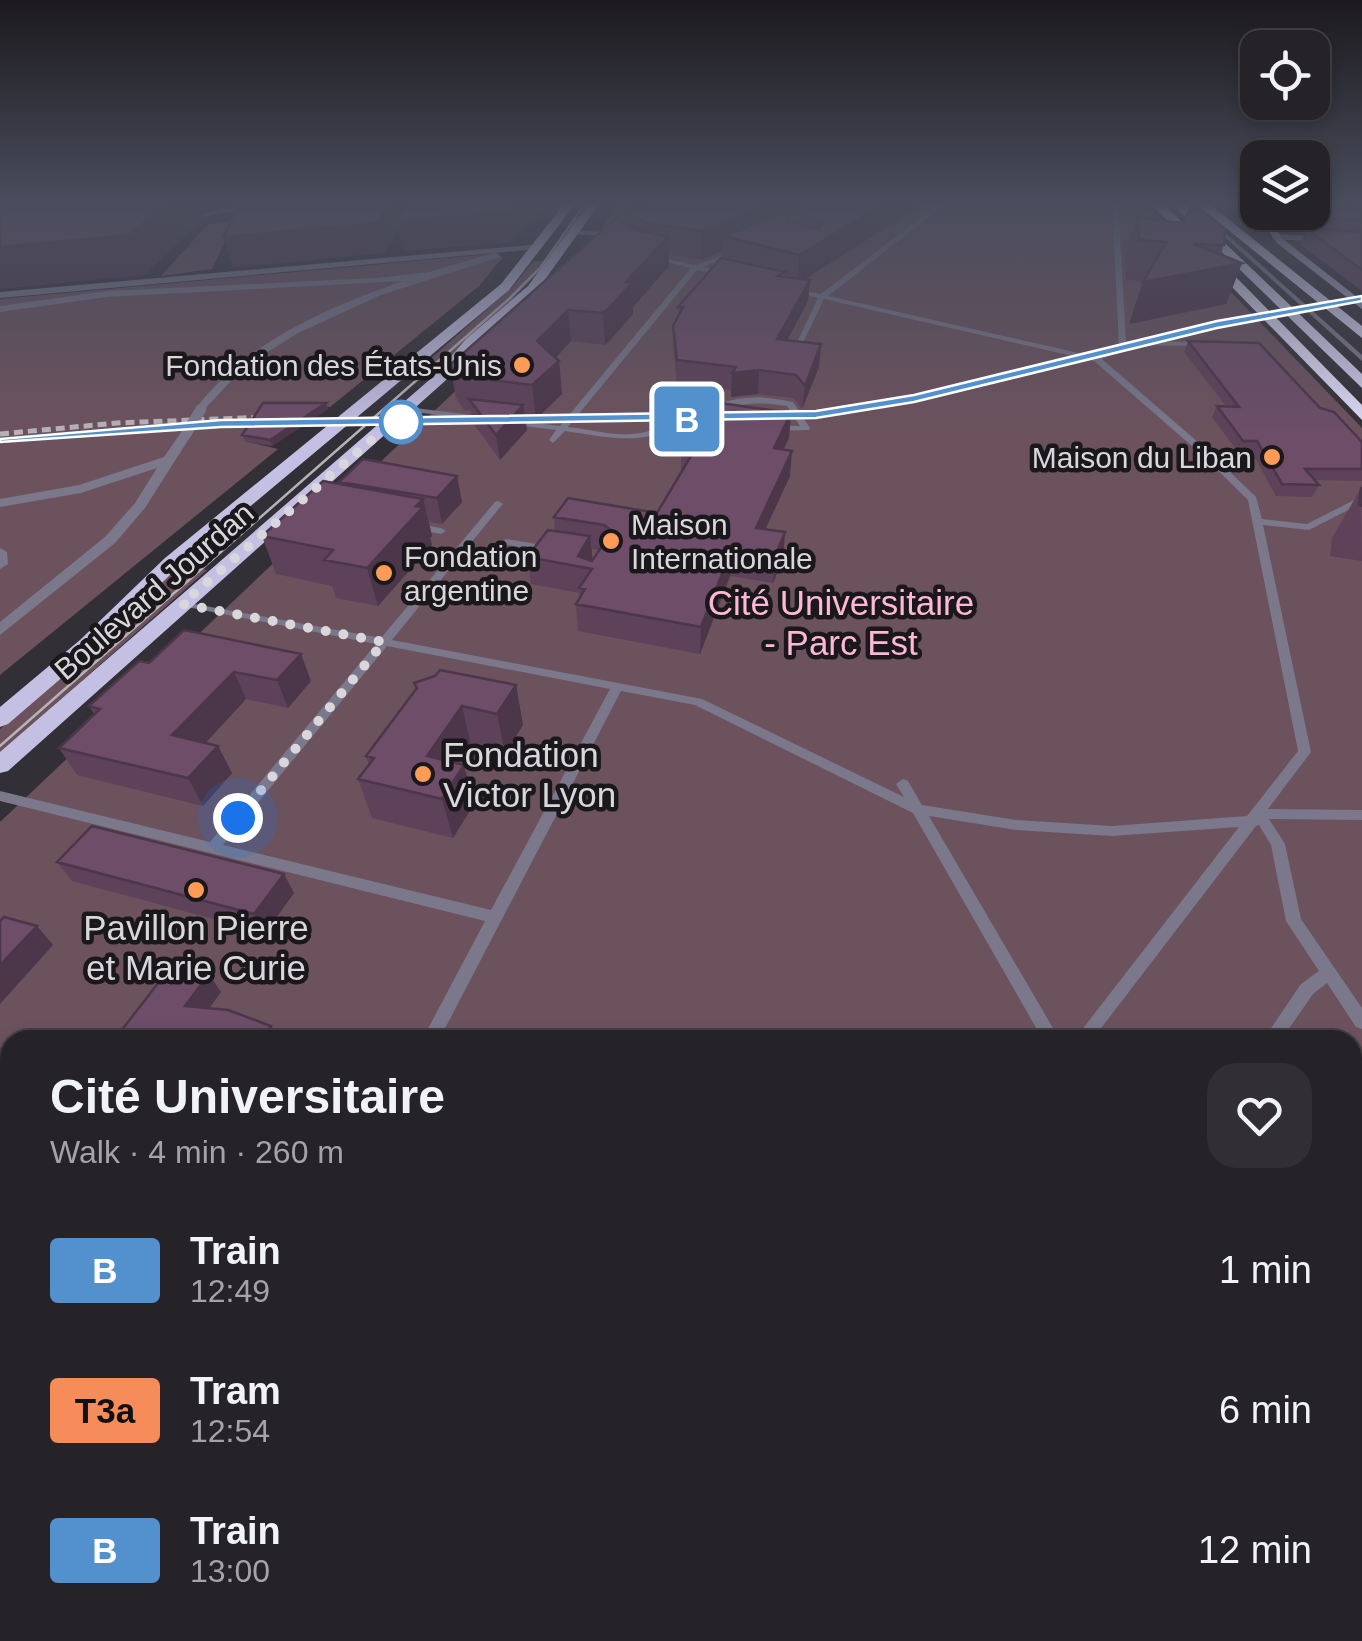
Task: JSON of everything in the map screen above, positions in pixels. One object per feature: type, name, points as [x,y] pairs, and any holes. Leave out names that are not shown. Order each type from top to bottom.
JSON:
[{"type":"highway","points":[[1230,280],[1362,415]]},
{"type":"highway","points":[[1255,280],[1362,382]]},
{"type":"highway","points":[[1299,280],[1362,334]]},
{"type":"main road","name":"Boulevard Jourdan","points":[[0,720],[87,645],[172,562],[511,280]]},
{"type":"main road","name":"Boulevard Jourdan","points":[[0,765],[182,604],[306,508],[544,280]]},
{"type":"main road","points":[[1329,280],[1362,306]]},
{"type":"street","points":[[0,295],[148,280]]},
{"type":"street","points":[[0,308],[86,296],[308,288],[387,280]]},
{"type":"street","points":[[0,630],[110,540],[140,505],[220,381],[258,353],[318,322],[419,280]]},
{"type":"street","points":[[0,503],[81,490],[168,460]]},
{"type":"street","points":[[0,552],[0,564]]},
{"type":"lane","points":[[553,440],[686,280]]},
{"type":"lane","points":[[795,350],[822,296],[843,280]]},
{"type":"lane","points":[[1096,358],[1120,350],[1122,343],[1118,280]]},
{"type":"lane","points":[[1274,280],[1362,360]]},
{"type":"lane","points":[[776,286],[1096,358],[1246,490],[1258,521],[1307,744],[1256,818],[1090,1030]]},
{"type":"lane","points":[[1122,343],[1218,344]]},
{"type":"lane","points":[[406,409],[600,439],[666,432],[730,399],[767,399],[794,406],[806,428],[797,432],[751,426]]},
{"type":"lane","points":[[697,419],[715,421]]},
{"type":"lane","points":[[1258,521],[1309,527],[1360,497]]},
{"type":"lane","points":[[213,848],[498,504]]},
{"type":"lane","points":[[404,524],[442,531]]},
{"type":"lane","points":[[506,542],[555,550]]},
{"type":"lane","points":[[182,604],[698,702],[917,809],[1016,825],[1160,831],[1256,818],[1362,815]]},
{"type":"lane","points":[[435,1030],[616,686]]},
{"type":"lane","points":[[903,784],[1046,1030]]},
{"type":"lane","points":[[0,796],[495,918]]},
{"type":"lane","points":[[1256,818],[1278,844],[1294,921],[1362,1022]]},
{"type":"lane","points":[[1277,1030],[1308,989],[1328,973]]},
{"type":"green space","points":[[212,280],[484,280],[330,407],[290,404],[245,441],[278,449],[0,675],[0,299]]},
{"type":"green space","points":[[518,280],[531,280],[435,379],[411,376]]},
{"type":"green space","name":"Cité Universitaire - Parc Est","points":[[568,280],[1219,280],[1362,428],[1362,1030],[0,1030],[0,822],[561,291]]},
{"type":"green space","points":[[189,566],[207,570],[0,753],[0,729],[100,643],[168,571],[180,574]]},
{"type":"building","points":[[546,280],[628,280],[626,282],[632,283],[603,313],[568,310],[537,341],[559,361],[532,385],[458,376],[450,365]]},
{"type":"building","points":[[702,280],[810,280],[777,339],[821,344],[805,386],[796,375],[759,370],[732,373],[736,367],[677,360],[673,326],[683,307],[678,307]]},
{"type":"building","points":[[1188,341],[1259,343],[1320,408],[1334,412],[1362,442],[1362,469],[1305,469],[1319,485],[1282,484],[1257,441],[1243,441],[1217,406],[1239,407]]},
{"type":"building","points":[[469,399],[523,405],[496,435]]},
{"type":"building","name":"Maison Internationale","points":[[714,402],[791,413],[774,448],[792,451],[756,528],[785,532],[775,557],[732,549],[701,627],[576,604],[585,589],[579,588],[592,569],[527,557],[548,530],[590,536],[578,556],[592,561],[612,531],[604,525],[554,517],[568,498],[657,513],[691,456],[681,455]]},
{"type":"building","points":[[263,403],[326,403],[270,440],[242,435]]},
{"type":"building","points":[[363,459],[457,476],[437,498],[339,482]]},
{"type":"building","points":[[323,481],[423,499],[416,506],[423,507],[367,568],[324,560],[333,550],[262,536]]},
{"type":"building","points":[[184,630],[301,654],[277,680],[234,672],[172,735],[218,746],[188,778],[59,748],[100,709],[89,706],[139,661],[149,663]]},
{"type":"building","points":[[440,670],[516,685],[497,714],[462,706],[427,756],[464,765],[442,799],[358,779],[374,758],[366,756],[417,688],[414,683],[435,676]]},
{"type":"building","points":[[92,826],[284,874],[254,914],[57,862]]},
{"type":"building","points":[[4,917],[37,926],[0,965],[0,921]]},
{"type":"building","points":[[173,964],[209,974],[185,1006],[228,1010],[271,1026],[268,1030],[122,1030]]},
{"type":"tram line","points":[[0,746],[528,280]]},
{"type":"railway","points":[[0,434],[117,423],[268,417]]},
{"type":"train","name":"B","points":[[0,439],[78,430],[221,424],[592,422],[816,415],[914,399],[1217,324],[1362,299]]},
{"type":"place","name":"Fondation des États-Unis","points":[[522,365]]},
{"type":"place","name":"Maison du Liban","points":[[1272,457]]},
{"type":"place","name":"Maison Internationale","points":[[611,541]]},
{"type":"place","name":"Fondation argentine","points":[[384,573]]},
{"type":"place","name":"Fondation Victor Lyon","points":[[423,774]]},
{"type":"place","name":"Pavillon Pierre et Marie Curie","points":[[196,890]]},
{"type":"route","points":[[238,818],[384,642],[182,604],[300,506],[398,417],[401,422]]}]
